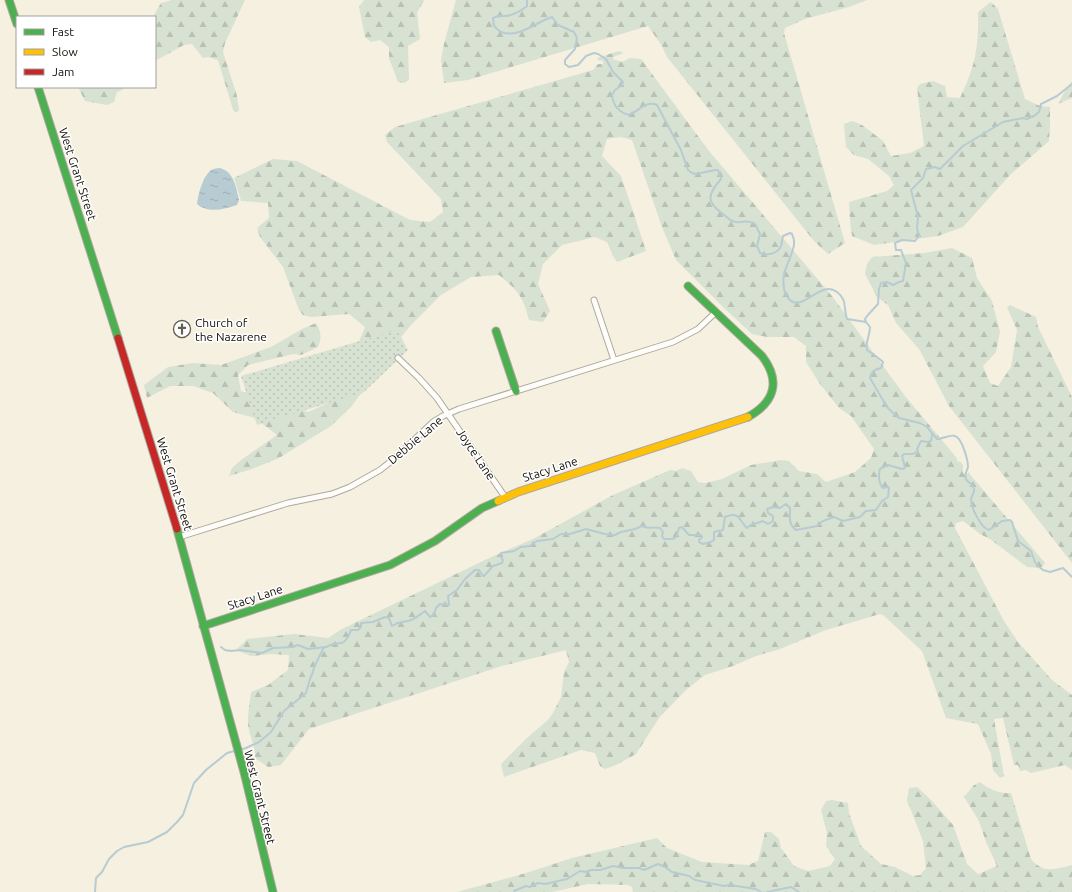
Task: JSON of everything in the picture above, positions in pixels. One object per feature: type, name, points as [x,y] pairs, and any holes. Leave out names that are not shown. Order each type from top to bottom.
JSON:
[{"type":"main road","points":[[9,0],[16,21]]},
{"type":"main road","name":"West Grant Street","points":[[38,88],[159,468],[244,772],[273,892]]},
{"type":"main road","name":"Stacy Lane","points":[[203,626],[367,573],[401,560],[435,541],[471,515],[505,497],[544,482],[748,417],[763,408],[770,396],[774,382],[771,368],[762,356],[688,286]]},
{"type":"main road","points":[[496,331],[516,391]]},
{"type":"street","points":[[594,300],[614,360]]},
{"type":"street","name":"Debbie Lane","points":[[179,537],[288,503],[332,494],[350,487],[380,470],[404,450],[433,422],[449,414],[682,338],[698,329],[716,312]]},
{"type":"street","name":"Joyce Lane","points":[[398,358],[426,385],[449,414],[505,497]]},
{"type":"green space","points":[[172,0],[245,0],[225,43],[223,52],[237,96],[239,111],[235,112],[233,110],[218,60],[207,57],[203,58],[192,44],[184,45],[156,60],[156,16],[154,16],[161,3]]},
{"type":"green space","points":[[364,0],[424,0],[417,13],[420,39],[408,46],[409,80],[404,83],[398,82],[389,58],[389,47],[380,40],[371,42],[365,37],[359,7]]},
{"type":"green space","points":[[456,0],[867,0],[849,7],[805,19],[785,28],[784,33],[845,243],[828,254],[814,241],[667,57],[662,46],[648,26],[468,80],[444,83],[441,60]]},
{"type":"green space","points":[[991,2],[998,9],[1025,99],[1040,106],[1050,107],[1049,141],[1010,175],[963,227],[938,236],[874,245],[852,236],[849,202],[887,191],[894,185],[889,176],[868,159],[854,155],[846,147],[844,124],[852,121],[862,125],[883,141],[891,156],[910,153],[924,146],[917,88],[920,84],[933,81],[945,86],[947,97],[960,98],[973,66],[978,36],[978,12]]},
{"type":"green space","points":[[619,51],[624,53],[613,57],[613,59],[622,62],[630,58],[641,59],[709,151],[832,296],[905,396],[956,457],[958,462],[960,461],[963,465],[963,473],[967,475],[968,472],[1045,563],[1041,568],[1027,567],[963,521],[956,523],[955,528],[1004,621],[1018,642],[1052,680],[1072,695],[1072,770],[1065,765],[1031,773],[1026,770],[1020,771],[1018,765],[1014,765],[1003,718],[994,719],[1004,776],[1000,778],[993,770],[991,754],[978,724],[946,718],[922,651],[883,615],[880,614],[826,630],[780,649],[756,656],[733,666],[705,675],[687,689],[659,718],[636,754],[605,769],[600,766],[595,753],[581,750],[504,777],[501,764],[528,737],[548,720],[561,697],[564,672],[569,662],[566,650],[502,666],[309,729],[281,765],[268,767],[255,758],[254,747],[248,725],[251,692],[268,685],[288,670],[289,655],[271,654],[251,656],[236,650],[247,639],[294,634],[328,638],[342,629],[487,559],[533,539],[613,495],[670,470],[676,471],[682,468],[691,471],[698,482],[705,483],[722,479],[751,465],[781,460],[789,461],[799,471],[817,474],[826,482],[855,472],[871,458],[874,449],[851,416],[839,408],[820,384],[806,362],[806,346],[794,337],[767,337],[752,334],[676,260],[662,227],[632,140],[621,137],[607,139],[602,156],[621,176],[646,251],[617,262],[607,242],[595,237],[562,245],[543,264],[538,284],[550,311],[543,322],[529,320],[519,294],[499,275],[471,277],[441,295],[413,323],[394,345],[386,370],[331,426],[279,458],[252,469],[229,476],[232,468],[241,460],[277,435],[255,418],[233,412],[213,393],[193,386],[170,386],[147,398],[144,385],[168,367],[193,363],[221,365],[271,347],[302,329],[316,323],[320,335],[318,347],[301,355],[293,354],[248,365],[238,375],[241,391],[308,412],[335,400],[365,327],[349,314],[311,317],[303,315],[299,310],[283,267],[260,237],[257,228],[269,218],[268,203],[241,201],[234,178],[273,159],[297,161],[410,220],[430,222],[443,212],[441,199],[387,142],[385,135],[395,127],[593,70],[598,64],[603,64],[603,61],[598,60],[597,58]]},
{"type":"green space","points":[[1072,81],[1072,98],[1058,104],[1066,89]]},
{"type":"green space","points":[[78,88],[124,88],[117,92],[114,102],[107,105],[85,101]]},
{"type":"green space","points":[[952,248],[972,258],[977,278],[992,301],[1000,332],[996,352],[983,366],[990,383],[998,386],[1011,367],[1017,330],[1007,307],[1010,305],[1036,317],[1038,327],[1072,397],[1072,563],[949,406],[919,349],[896,323],[888,305],[877,297],[865,274],[867,264],[872,257],[924,253]]},
{"type":"green space","points":[[397,330],[408,350],[364,392],[257,425],[241,376]]},
{"type":"green space","points":[[980,782],[994,790],[1003,793],[1011,793],[1031,859],[1036,864],[1045,869],[1055,869],[1072,865],[1072,892],[633,892],[632,887],[628,885],[588,884],[552,892],[457,892],[526,873],[572,858],[657,838],[667,848],[702,862],[748,865],[758,861],[765,832],[771,832],[779,839],[781,848],[794,866],[808,871],[830,866],[835,859],[826,846],[827,833],[821,810],[826,801],[832,800],[848,803],[849,813],[861,846],[881,864],[895,867],[913,876],[920,875],[926,868],[923,841],[907,800],[909,788],[917,787],[931,800],[953,825],[967,864],[978,874],[997,866],[986,842],[979,821],[964,797],[974,785]]},
{"type":"water","points":[[220,168],[225,170],[234,181],[239,200],[237,205],[227,208],[217,210],[206,209],[197,204],[203,181],[211,170]]},
{"type":"waterway","points":[[527,0],[527,6],[520,11],[514,14],[493,18],[494,26],[501,32],[507,34],[514,33],[528,29],[552,17],[558,25],[574,32],[577,38],[575,49],[565,60],[565,64],[569,67],[578,65],[586,56],[594,53],[598,54],[606,59],[613,72],[623,82],[612,95],[615,105],[619,110],[629,115],[646,105],[657,105],[681,150],[688,170],[696,174],[718,170],[721,179],[711,194],[711,202],[717,210],[732,221],[747,221],[755,224],[760,234],[757,246],[760,253],[775,253],[781,246],[783,236],[790,233],[792,234],[794,245],[784,274],[783,282],[786,295],[791,301],[797,303],[804,301],[823,290],[830,289],[837,292],[843,298],[847,319],[866,322],[870,327],[867,350],[883,362],[881,368],[874,371],[870,378],[887,407],[899,418],[920,423],[927,427],[937,439],[949,436],[955,436],[958,438],[966,455],[968,464],[965,477],[974,488],[971,503],[983,526],[989,530],[1002,521],[1010,520],[1018,541],[1031,551],[1038,566],[1043,570],[1050,572],[1063,568],[1072,577]]},
{"type":"waterway","points":[[866,322],[865,319],[878,304],[881,283],[887,282],[893,285],[903,281],[906,263],[901,250],[896,250],[895,243],[902,240],[915,241],[919,236],[917,228],[918,217],[911,190],[923,178],[926,169],[935,167],[940,169],[963,146],[1003,122],[1023,118],[1027,119],[1034,116],[1039,112],[1041,104],[1057,96],[1072,84]]},
{"type":"waterway","points":[[221,647],[225,650],[231,651],[240,650],[262,653],[273,648],[293,647],[298,645],[308,649],[326,647],[344,642],[351,630],[358,630],[361,627],[361,623],[373,622],[385,617],[389,618],[392,626],[412,620],[425,611],[430,617],[434,615],[436,608],[440,604],[449,605],[448,596],[457,590],[465,579],[475,570],[479,570],[484,576],[493,566],[502,563],[503,560],[500,556],[501,553],[530,546],[537,541],[553,539],[561,534],[570,534],[586,529],[615,535],[642,526],[648,528],[660,528],[663,532],[662,536],[664,539],[673,539],[676,537],[679,528],[682,527],[689,535],[701,535],[702,537],[699,542],[703,544],[714,540],[714,532],[723,530],[725,517],[730,515],[737,516],[747,528],[763,521],[768,524],[773,521],[773,516],[768,513],[767,509],[773,507],[780,508],[786,504],[790,508],[791,523],[793,528],[796,530],[817,526],[823,521],[834,517],[843,521],[860,517],[866,511],[876,510],[882,501],[888,497],[889,488],[883,488],[880,482],[880,469],[888,465],[902,469],[905,468],[902,456],[904,454],[913,454],[918,451],[917,449],[921,441],[931,441],[932,435]]},
{"type":"waterway","points":[[95,892],[96,878],[102,872],[109,859],[117,851],[124,847],[148,842],[167,832],[177,822],[183,815],[194,783],[206,770],[227,753],[246,748],[259,742],[271,732],[284,711],[306,693],[314,667],[324,647]]},
{"type":"waterway","points":[[514,891],[526,886],[530,887],[538,883],[545,884],[567,879],[580,871],[586,872],[591,870],[600,870],[613,866],[623,868],[639,868],[644,870],[658,864],[672,872],[689,876],[695,880],[724,886],[730,885],[756,889],[761,892]]},
{"type":"waterway","points":[[767,892],[791,887],[799,892]]},
{"type":"traffic: fast","points":[[9,0],[16,21]]},
{"type":"traffic: fast","points":[[38,88],[118,338]]},
{"type":"traffic: fast","points":[[688,286],[762,356],[768,365],[772,374],[773,382],[769,398],[764,405],[748,417]]},
{"type":"traffic: fast","points":[[496,331],[516,391]]},
{"type":"traffic: fast","points":[[203,626],[390,565],[435,541],[482,508],[498,501]]},
{"type":"traffic: fast","points":[[177,529],[244,772],[273,892]]},
{"type":"traffic: slow","points":[[498,501],[518,492],[748,417]]},
{"type":"traffic: jam","points":[[118,338],[177,529]]},
{"type":"place","name":"Church of the Nazarene","points":[[182,329]]}]
